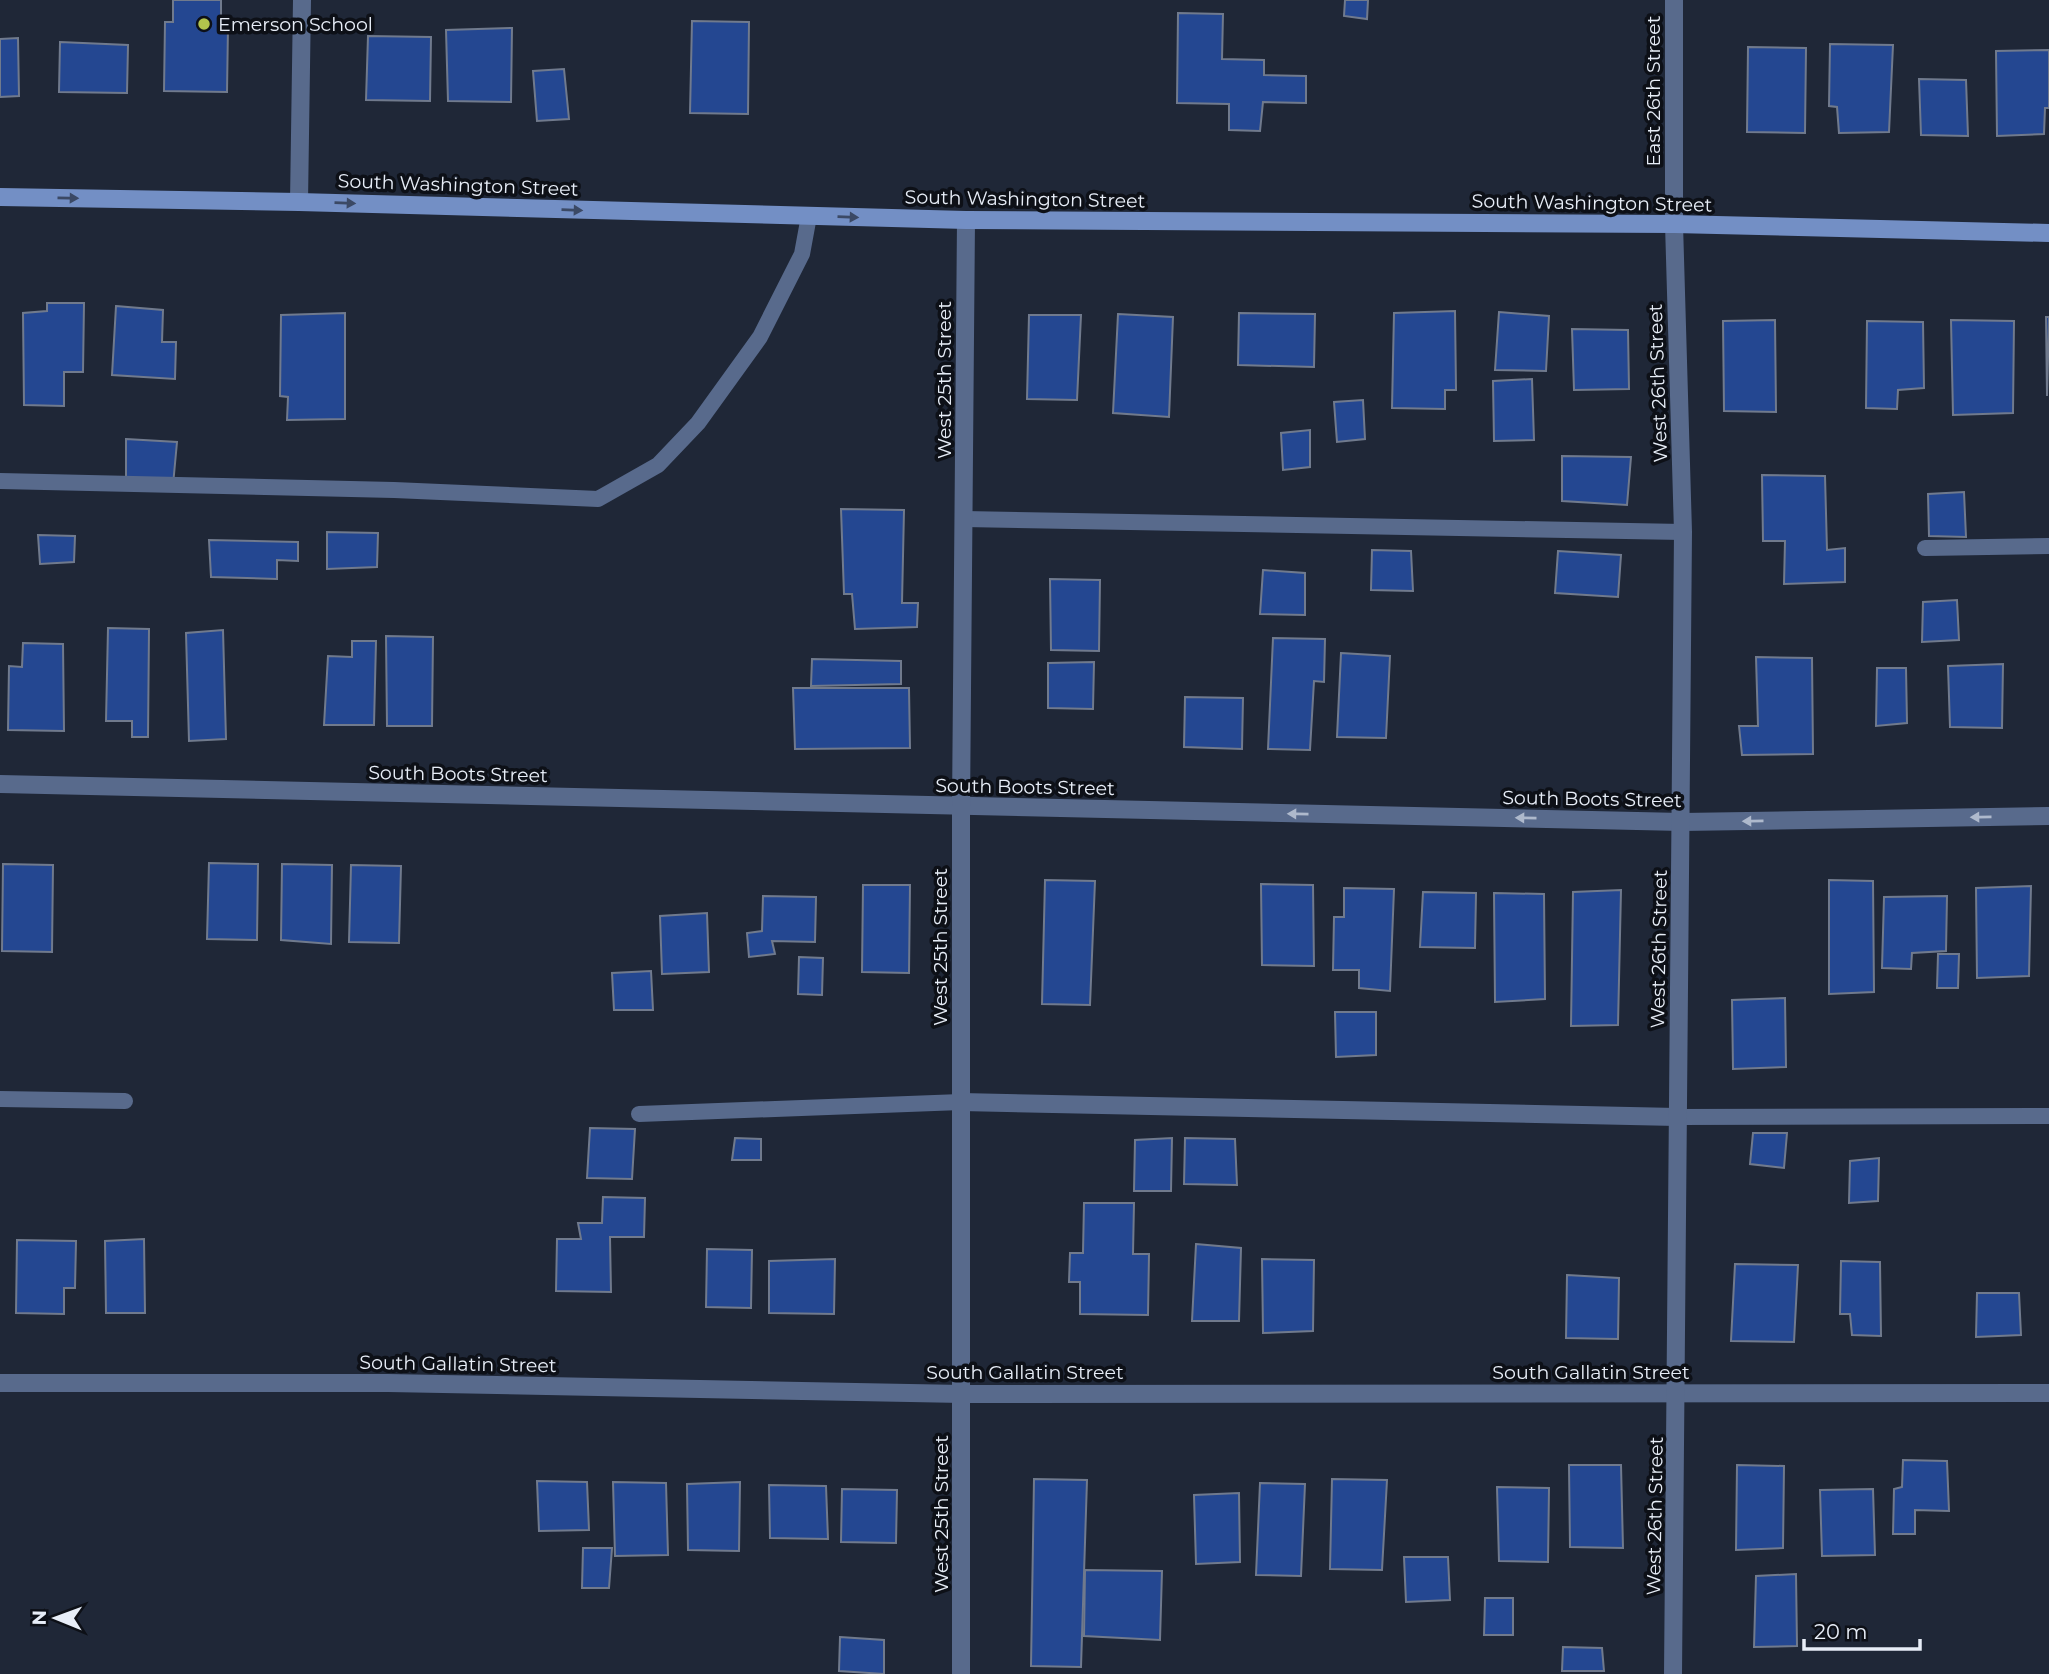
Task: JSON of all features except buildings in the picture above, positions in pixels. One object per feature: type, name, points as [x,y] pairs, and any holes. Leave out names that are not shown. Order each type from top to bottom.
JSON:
[{"type":"main road","name":"South Washington Street","points":[[0,197],[299,202],[966,220],[1674,224],[2049,233]]},
{"type":"street","points":[[299,202],[302,0]]},
{"type":"street","name":"East 26th Street","points":[[1674,0],[1674,224]]},
{"type":"street","name":"West 25th Street","points":[[961,1674],[961,807],[966,220]]},
{"type":"street","name":"West 26th Street","points":[[1673,1674],[1678,1393],[1677,1117],[1683,532],[1674,224]]},
{"type":"street","name":"South Boots Street","points":[[0,784],[1682,822],[2049,816]]},
{"type":"street","points":[[961,1102],[1677,1117]]},
{"type":"street","name":"South Gallatin Street","points":[[0,1383],[388,1383],[963,1394],[2049,1393]]},
{"type":"lane","points":[[0,481],[394,490],[598,499],[658,465],[698,424],[760,337],[802,254],[809,216]]},
{"type":"lane","points":[[964,519],[1683,532]]},
{"type":"lane","points":[[1925,548],[2049,546]]},
{"type":"lane","points":[[0,1098],[125,1101]]},
{"type":"lane","points":[[639,1114],[961,1102]]},
{"type":"lane","points":[[1677,1117],[2049,1116]]},
{"type":"place","name":"Emerson School","points":[[204,24]]}]
